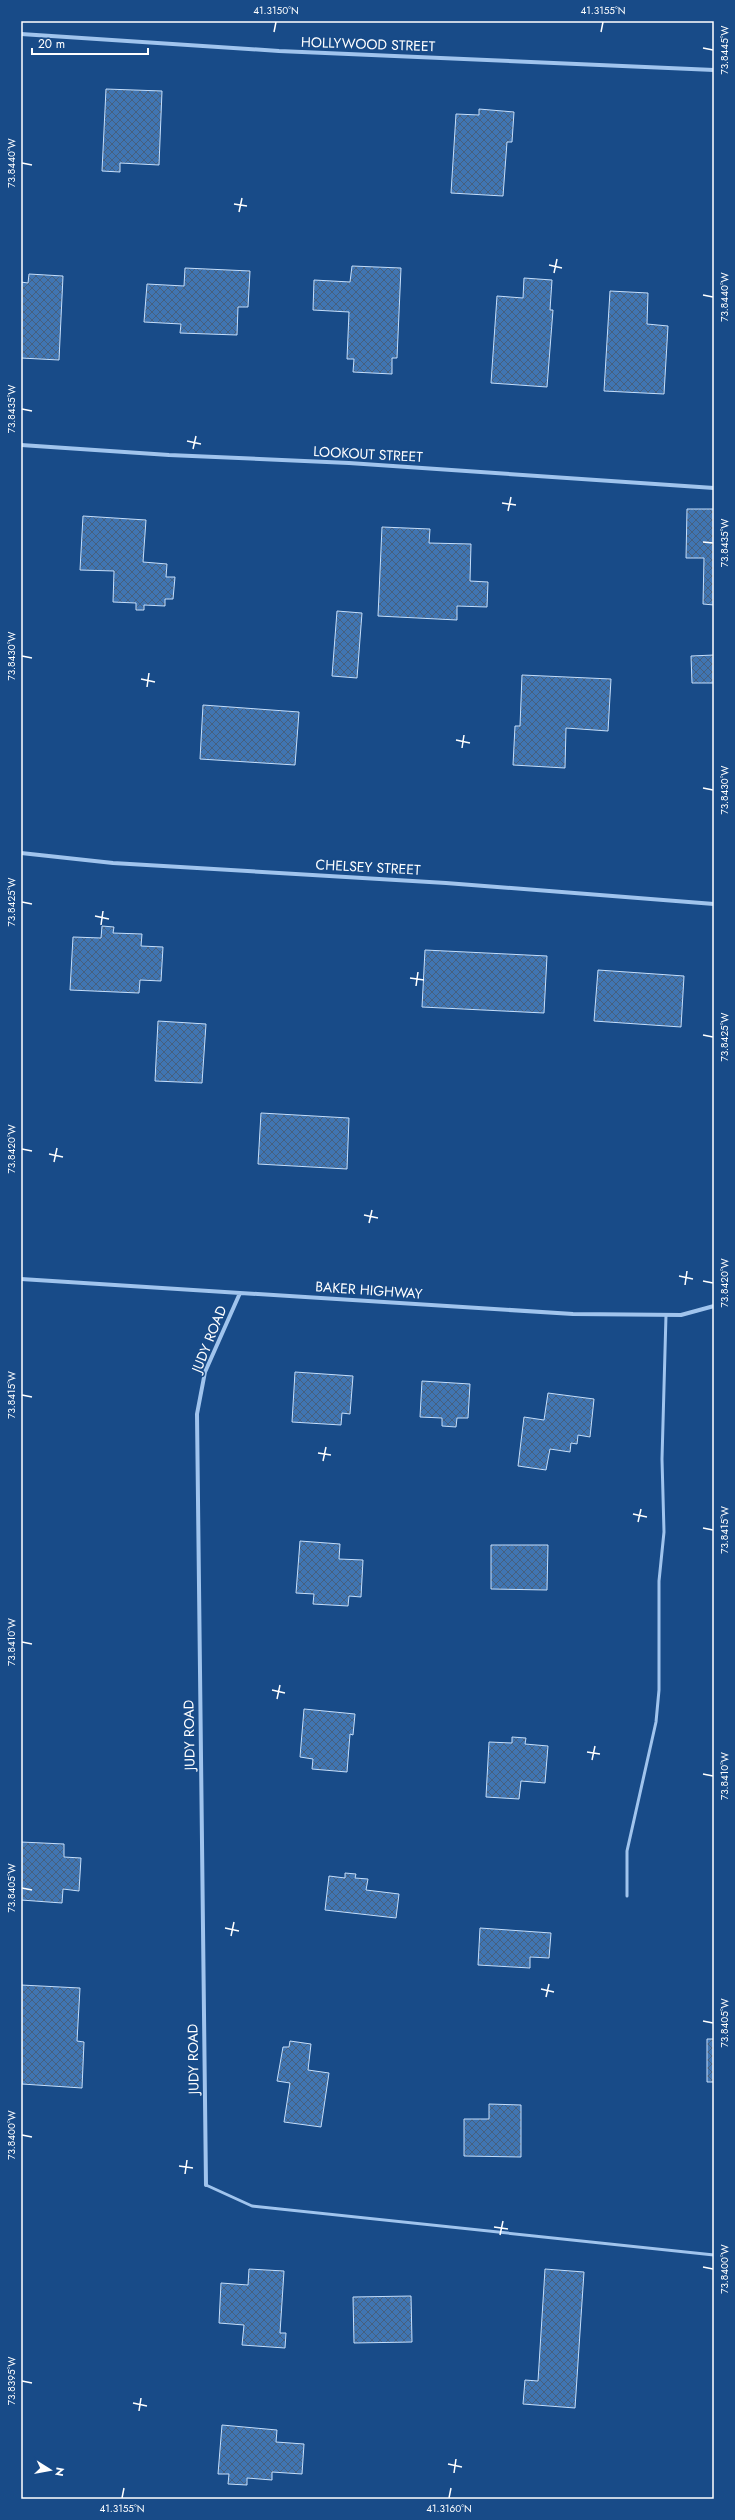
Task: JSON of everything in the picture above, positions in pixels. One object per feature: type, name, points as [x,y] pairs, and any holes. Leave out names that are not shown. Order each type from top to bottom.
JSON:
[{"type":"street","name":"HOLLYWOOD STREET","points":[[21,34],[279,51],[714,70]]},
{"type":"street","name":"LOOKOUT STREET","points":[[21,445],[169,455],[349,463],[714,488]]},
{"type":"street","name":"CHELSEY STREET","points":[[21,853],[113,863],[446,883],[714,904]]},
{"type":"street","name":"BAKER HIGHWAY","points":[[21,1279],[573,1314],[681,1315],[714,1306]]},
{"type":"street","name":"JUDY ROAD","points":[[206,2185],[197,1414],[205,1372],[240,1293]]},
{"type":"lane","points":[[627,1896],[627,1851],[656,1722],[659,1690],[659,1581],[664,1532],[662,1459],[666,1315]]},
{"type":"lane","points":[[206,2185],[252,2206],[714,2255]]},
{"type":"building","points":[[106,89],[162,91],[159,165],[120,163],[120,172],[102,171]]},
{"type":"building","points":[[479,109],[514,112],[512,142],[507,142],[503,196],[451,193],[456,114],[479,115]]},
{"type":"building","points":[[352,266],[401,268],[397,358],[392,358],[392,374],[353,372],[354,359],[347,359],[349,312],[313,310],[314,280],[350,282]]},
{"type":"building","points":[[185,268],[250,271],[248,307],[238,307],[237,335],[180,333],[181,324],[144,322],[147,284],[184,286]]},
{"type":"building","points":[[29,274],[63,276],[59,360],[21,358],[21,282],[28,283]]},
{"type":"building","points":[[524,278],[552,280],[550,310],[553,310],[547,387],[491,383],[497,296],[523,298]]},
{"type":"building","points":[[610,291],[648,293],[647,324],[668,326],[664,394],[604,391]]},
{"type":"building","points":[[687,509],[714,509],[714,605],[703,604],[704,558],[686,558]]},
{"type":"building","points":[[83,516],[146,520],[143,562],[167,564],[166,577],[175,577],[173,599],[165,599],[165,606],[144,605],[144,610],[136,610],[136,603],[113,602],[114,571],[80,570]]},
{"type":"building","points":[[382,527],[430,529],[429,543],[471,544],[470,581],[488,582],[487,607],[457,606],[457,620],[378,616]]},
{"type":"building","points":[[337,611],[362,613],[357,678],[332,676]]},
{"type":"building","points":[[714,655],[714,683],[692,683],[691,656]]},
{"type":"building","points":[[522,675],[611,679],[608,731],[566,728],[565,768],[513,765],[515,726],[520,726]]},
{"type":"building","points":[[203,705],[299,712],[295,765],[200,759]]},
{"type":"building","points":[[102,926],[114,927],[113,933],[142,934],[141,946],[163,947],[161,981],[140,980],[139,993],[70,990],[73,937],[101,938]]},
{"type":"building","points":[[425,950],[547,956],[544,1013],[422,1007]]},
{"type":"building","points":[[598,970],[684,976],[681,1027],[594,1021]]},
{"type":"building","points":[[158,1021],[206,1024],[202,1083],[155,1081]]},
{"type":"building","points":[[261,1113],[349,1118],[347,1169],[258,1164]]},
{"type":"building","points":[[295,1372],[353,1376],[350,1414],[342,1413],[341,1425],[292,1422]]},
{"type":"building","points":[[422,1381],[470,1384],[468,1418],[457,1418],[456,1427],[442,1426],[442,1418],[420,1417]]},
{"type":"building","points":[[548,1393],[594,1399],[590,1437],[578,1435],[577,1444],[571,1443],[570,1452],[550,1449],[546,1470],[518,1466],[524,1417],[544,1420]]},
{"type":"building","points":[[300,1541],[340,1544],[339,1559],[363,1560],[361,1597],[349,1596],[348,1606],[313,1604],[314,1594],[296,1593]]},
{"type":"building","points":[[491,1545],[548,1545],[547,1590],[491,1589]]},
{"type":"building","points":[[304,1709],[355,1714],[353,1735],[350,1734],[347,1772],[312,1769],[313,1759],[300,1757]]},
{"type":"building","points":[[512,1737],[526,1738],[525,1744],[548,1746],[545,1783],[521,1781],[519,1799],[486,1797],[489,1742],[512,1743]]},
{"type":"building","points":[[21,1842],[64,1844],[64,1857],[81,1858],[79,1891],[63,1889],[62,1903],[21,1900]]},
{"type":"building","points":[[345,1873],[356,1874],[355,1878],[368,1879],[366,1890],[399,1894],[396,1918],[325,1910],[329,1876],[345,1878]]},
{"type":"building","points":[[480,1928],[551,1933],[549,1958],[530,1957],[530,1968],[478,1965]]},
{"type":"building","points":[[21,1985],[80,1988],[77,2041],[84,2042],[82,2088],[22,2084]]},
{"type":"building","points":[[707,2039],[714,2039],[714,2082],[707,2082]]},
{"type":"building","points":[[290,2041],[311,2044],[308,2070],[329,2073],[321,2127],[284,2122],[290,2083],[277,2081],[283,2047],[289,2047]]},
{"type":"building","points":[[489,2104],[521,2105],[521,2157],[464,2156],[464,2119],[489,2119]]},
{"type":"building","points":[[249,2269],[284,2271],[280,2333],[286,2333],[285,2348],[242,2345],[244,2325],[219,2323],[221,2283],[248,2285]]},
{"type":"building","points":[[545,2269],[584,2272],[575,2408],[523,2404],[525,2380],[538,2381]]},
{"type":"building","points":[[411,2296],[412,2342],[354,2343],[353,2297]]},
{"type":"building","points":[[222,2425],[277,2430],[276,2442],[304,2444],[302,2474],[272,2472],[272,2480],[247,2478],[247,2485],[228,2484],[229,2474],[218,2474]]}]
